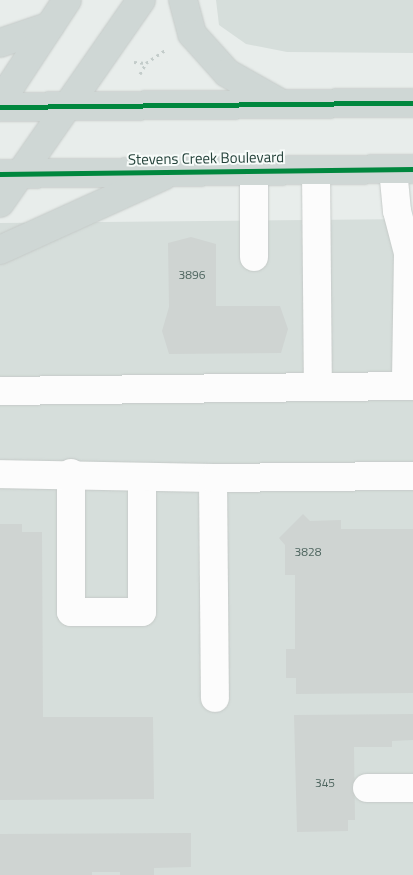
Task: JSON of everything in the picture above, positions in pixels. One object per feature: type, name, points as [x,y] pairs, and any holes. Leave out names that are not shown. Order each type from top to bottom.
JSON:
[{"type":"main road","points":[[0,102],[67,0]]},
{"type":"main road","points":[[0,203],[10,174],[69,105],[141,0]]},
{"type":"main road","points":[[183,0],[192,34],[227,73],[281,104]]},
{"type":"main road","points":[[0,43],[50,26]]},
{"type":"main road","points":[[0,107],[413,103]]},
{"type":"main road","name":"Stevens Creek Boulevard","points":[[10,174],[403,169]]},
{"type":"main road","points":[[0,250],[175,171]]},
{"type":"lane","points":[[0,392],[410,386],[408,253],[397,212],[403,169]]},
{"type":"lane","points":[[254,170],[254,257]]},
{"type":"lane","points":[[316,170],[318,387]]},
{"type":"lane","points":[[0,474],[71,474],[142,478],[413,476]]},
{"type":"lane","points":[[71,474],[71,612],[142,612],[142,478]]},
{"type":"lane","points":[[214,478],[215,698]]},
{"type":"lane","points":[[367,788],[413,788]]},
{"type":"path","points":[[140,74],[146,63],[170,48]]},
{"type":"path","points":[[134,62],[146,63]]},
{"type":"shaded area","points":[[216,0],[413,0],[413,53],[287,52],[246,44],[219,25]]},
{"type":"shaded area","points":[[413,219],[413,875],[0,875],[0,223]]},
{"type":"building","points":[[191,237],[216,244],[216,306],[280,306],[288,329],[281,353],[169,354],[162,331],[169,307],[168,243]]},
{"type":"building","points":[[303,514],[310,521],[341,520],[341,529],[413,529],[413,693],[296,694],[296,678],[286,678],[286,649],[295,649],[295,575],[285,575],[285,545],[279,538]]},
{"type":"building","points":[[0,524],[22,524],[22,532],[42,532],[43,717],[153,717],[154,799],[0,800]]},
{"type":"building","points":[[413,714],[413,740],[392,741],[392,747],[354,747],[355,820],[348,820],[348,831],[297,832],[294,715]]},
{"type":"building","points":[[191,833],[191,867],[154,868],[154,875],[120,875],[120,872],[92,872],[92,875],[0,875],[0,834]]},
{"type":"cycle path","points":[[0,107],[413,103]]},
{"type":"cycle path","points":[[0,174],[413,169]]}]
